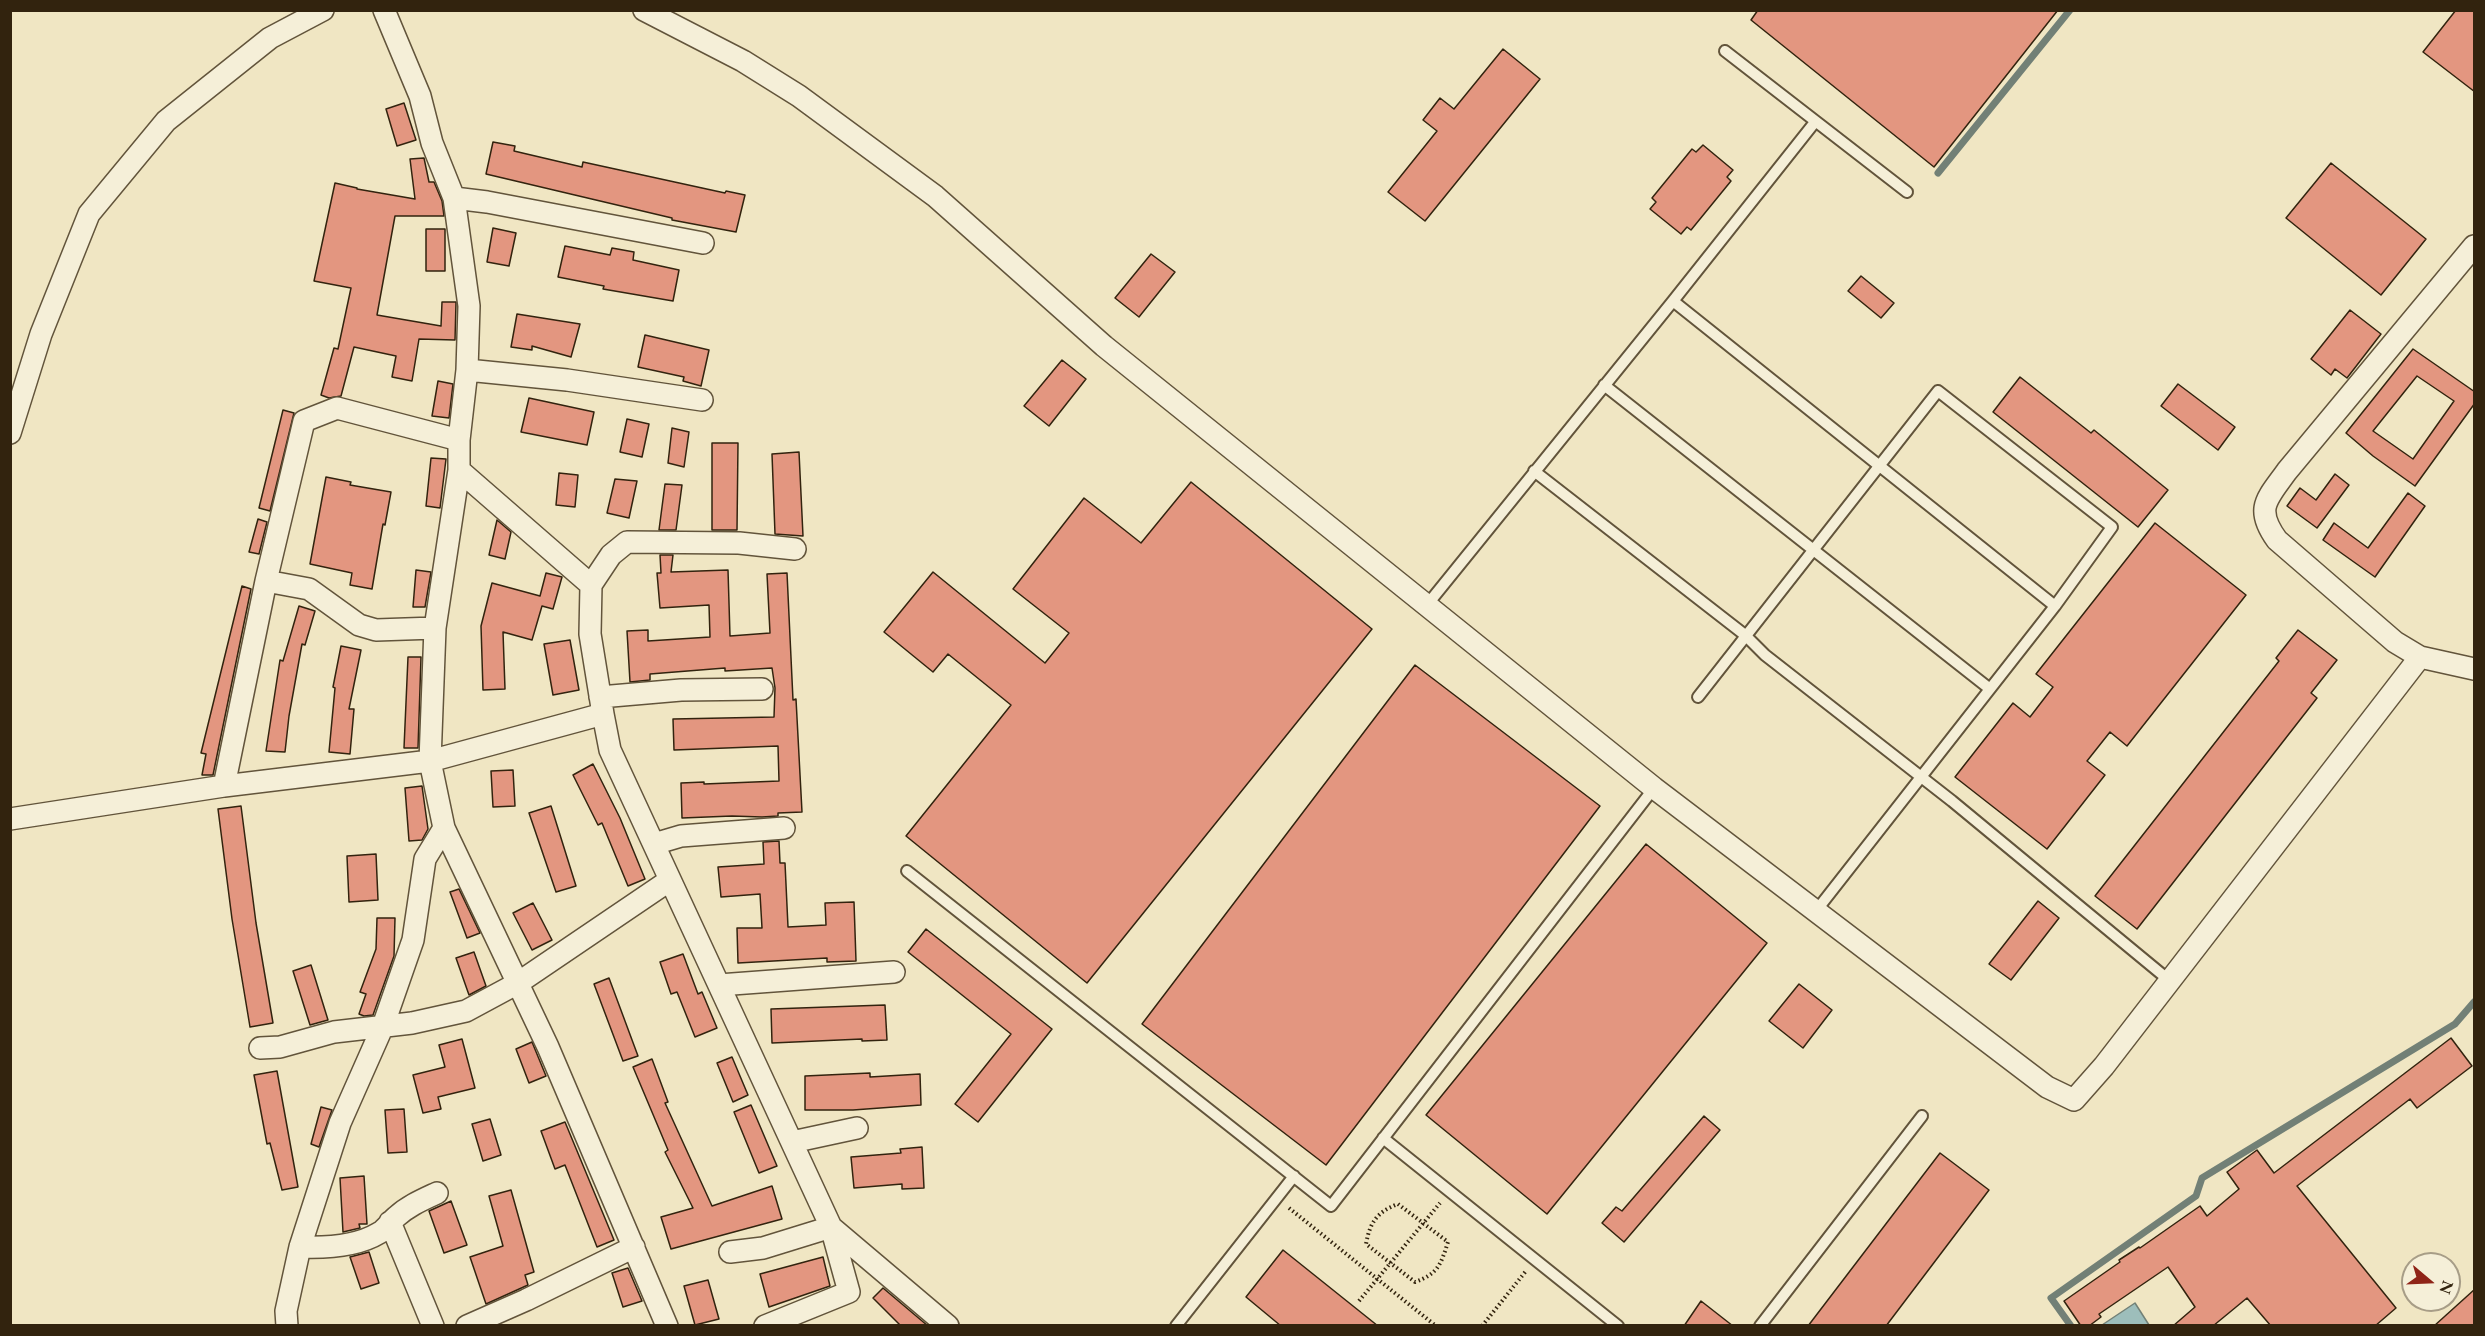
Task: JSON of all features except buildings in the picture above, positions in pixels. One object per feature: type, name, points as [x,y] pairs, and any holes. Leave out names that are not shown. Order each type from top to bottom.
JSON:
[{"type":"street","points":[[10,433],[41,334],[89,214],[166,121],[270,38],[323,10]]},
{"type":"street","points":[[384,10],[420,96],[432,143],[454,198],[469,306],[467,370],[459,440],[459,470],[435,628],[430,761],[444,828],[548,1047],[667,1326]]},
{"type":"street","points":[[644,10],[743,61],[799,96],[935,196],[1104,346],[1654,788],[2047,1087],[2074,1100],[2170,981],[2420,657]]},
{"type":"street","points":[[454,198],[487,202],[703,243]]},
{"type":"street","points":[[2475,246],[2287,471],[2268,498],[2264,513],[2266,525],[2277,540],[2395,642],[2420,657],[2475,669]]},
{"type":"street","points":[[467,370],[567,380],[702,400]]},
{"type":"street","points":[[224,786],[266,580],[304,421],[337,408],[459,440]]},
{"type":"street","points":[[459,470],[591,585]]},
{"type":"street","points":[[765,1326],[849,1292],[831,1227],[610,750],[590,634],[591,585],[611,555],[627,542],[739,543],[795,549]]},
{"type":"street","points":[[266,580],[309,589],[359,625],[376,630],[435,628]]},
{"type":"street","points":[[10,819],[224,786],[430,761],[601,705],[681,690],[762,689]]},
{"type":"street","points":[[287,1326],[286,1311],[300,1247],[340,1123],[383,1026],[413,940],[425,859],[444,828]]},
{"type":"street","points":[[654,844],[681,836],[784,828]]},
{"type":"street","points":[[260,1048],[280,1047],[334,1032],[412,1023],[466,1011],[518,983],[670,880]]},
{"type":"street","points":[[719,985],[894,972]]},
{"type":"street","points":[[792,1142],[857,1128]]},
{"type":"street","points":[[300,1247],[324,1248],[353,1243],[380,1233],[413,1204],[436,1193]]},
{"type":"street","points":[[390,1222],[433,1326]]},
{"type":"street","points":[[730,1252],[763,1248],[831,1227]]},
{"type":"street","points":[[831,1227],[948,1326]]},
{"type":"street","points":[[467,1326],[526,1300],[633,1247]]},
{"type":"lane","points":[[1725,51],[1907,192]]},
{"type":"lane","points":[[1426,605],[1815,122]]},
{"type":"lane","points":[[1673,301],[2055,606]]},
{"type":"lane","points":[[1604,385],[1990,689]]},
{"type":"lane","points":[[1698,697],[1938,391],[2112,527],[2055,606],[1816,911]]},
{"type":"lane","points":[[1534,471],[1746,635],[1765,655],[2170,981]]},
{"type":"lane","points":[[907,871],[1331,1206],[1654,788]]},
{"type":"lane","points":[[1760,1326],[1922,1116]]},
{"type":"lane","points":[[1383,1138],[1618,1326]]},
{"type":"lane","points":[[1176,1326],[1294,1176]]},
{"type":"path","points":[[1359,1301],[1450,1191]]},
{"type":"path","points":[[1277,1198],[1436,1326]]},
{"type":"path","points":[[1398,1204],[1423,1223],[1448,1242],[1443,1259],[1430,1277],[1415,1282],[1366,1244],[1368,1228],[1383,1210],[1398,1204]]},
{"type":"path","points":[[1482,1326],[1536,1259]]},
{"type":"water","points":[[2135,1303],[2149,1325],[2102,1325]]},
{"type":"waterway","points":[[1938,173],[2070,10]]},
{"type":"waterway","points":[[2071,1326],[2051,1298],[2196,1196],[2202,1178],[2455,1024],[2474,1002]]}]
